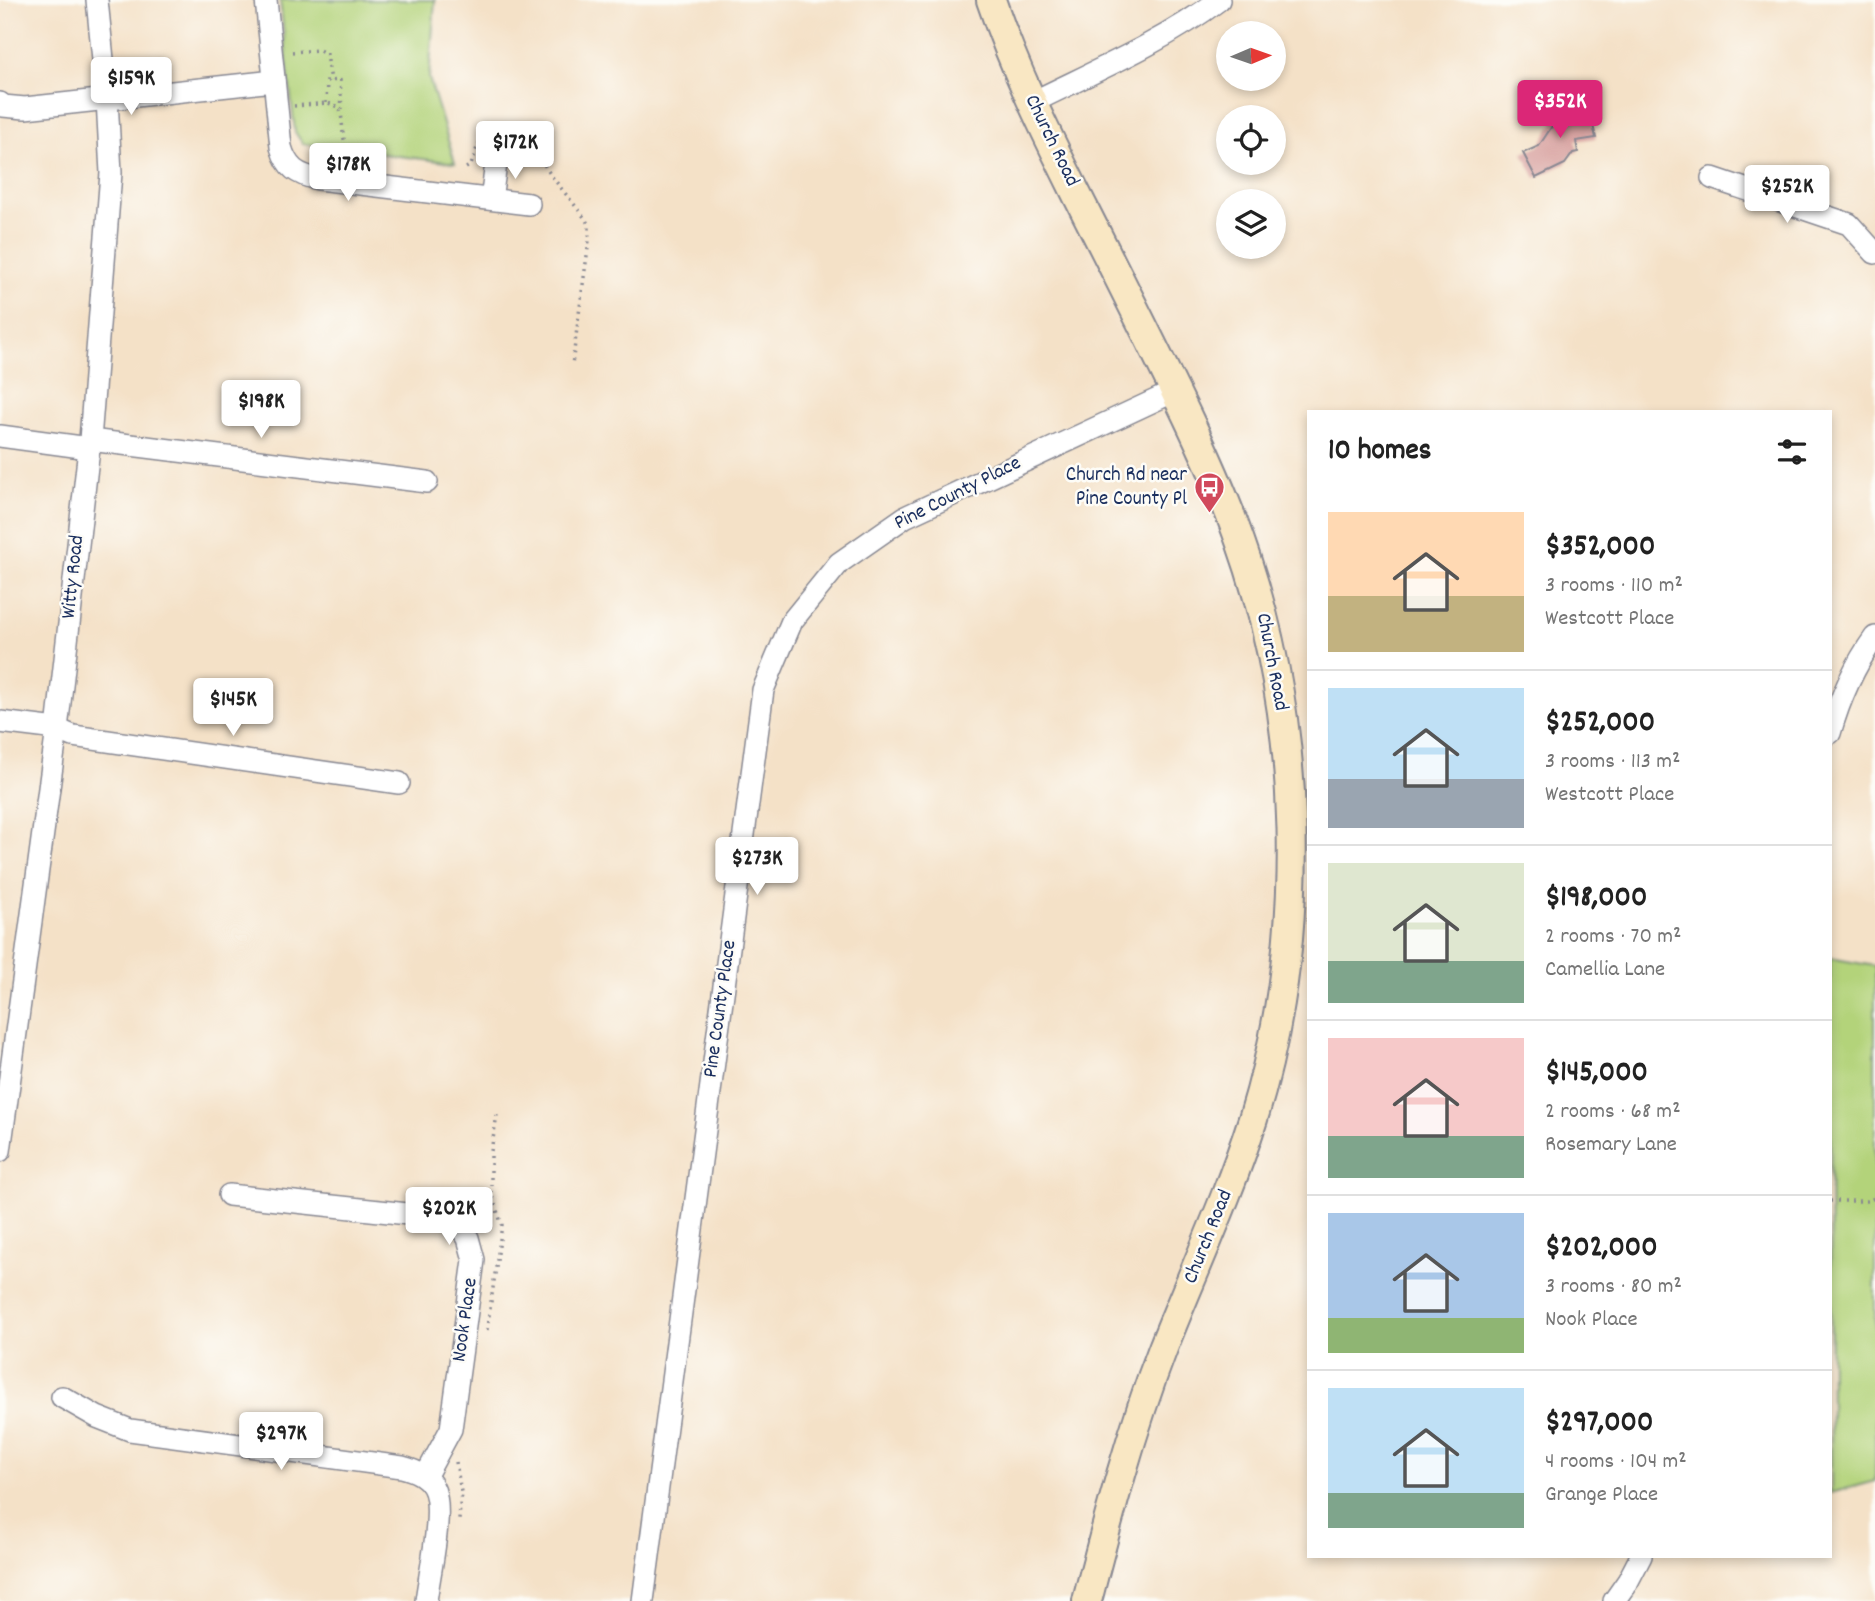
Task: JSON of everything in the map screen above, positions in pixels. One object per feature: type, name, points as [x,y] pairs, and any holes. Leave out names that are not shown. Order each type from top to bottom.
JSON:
[{"type":"main road","name":"Church Road","points":[[991,0],[1031,103],[1175,391],[1210,465],[1241,541],[1276,673],[1286,745],[1290,803],[1291,863],[1284,971],[1273,1039],[1254,1116],[1217,1220],[1166,1339],[1143,1404],[1122,1468],[1087,1601]]},
{"type":"street","name":"Witty Road","points":[[0,1151],[57,729],[89,444],[111,173],[97,0]]},
{"type":"street","points":[[266,0],[281,147],[284,158],[299,173],[318,179],[529,204]]},
{"type":"street","points":[[1031,103],[1160,39],[1219,0]]},
{"type":"street","points":[[0,103],[3,106],[25,108],[274,81]]},
{"type":"street","points":[[491,199],[497,157]]},
{"type":"street","points":[[1712,178],[1849,224],[1875,253]]},
{"type":"street","name":"Pine County Place","points":[[643,1601],[763,690],[792,621],[839,563],[905,517],[1175,391]]},
{"type":"street","points":[[0,436],[427,482]]},
{"type":"street","points":[[1832,727],[1852,673],[1875,637]]},
{"type":"street","points":[[0,722],[57,729],[73,736],[399,783]]},
{"type":"street","name":"Nook Place","points":[[229,1195],[436,1217],[456,1222],[468,1238],[474,1260],[451,1429],[425,1477]]},
{"type":"street","points":[[62,1397],[97,1417],[130,1430],[413,1470],[425,1477],[438,1500],[426,1601]]},
{"type":"street","points":[[1614,1601],[1640,1558]]},
{"type":"path","points":[[291,52],[319,50],[327,54],[331,81]]},
{"type":"path","points":[[326,103],[327,81],[340,80],[345,144],[350,151],[358,155]]},
{"type":"path","points":[[285,107],[326,103],[339,107],[342,113]]},
{"type":"path","points":[[466,168],[471,165],[486,132],[506,129],[520,134],[534,142],[547,170],[586,220],[589,226],[589,241],[572,365]]},
{"type":"path","points":[[1832,1201],[1866,1201],[1875,1198]]},
{"type":"green space","points":[[280,0],[435,0],[429,78],[455,163],[303,144],[295,132]]},
{"type":"green space","points":[[1832,958],[1875,966],[1875,1481],[1832,1493]]},
{"type":"building","points":[[1557,103],[1573,114],[1577,109],[1596,122],[1593,125],[1596,138],[1576,141],[1578,152],[1573,153],[1565,164],[1536,178],[1523,153],[1539,146],[1554,123],[1547,118]]},
{"type":"place","name":"Church Rd near Pine County Pl","points":[[1210,515]]}]
